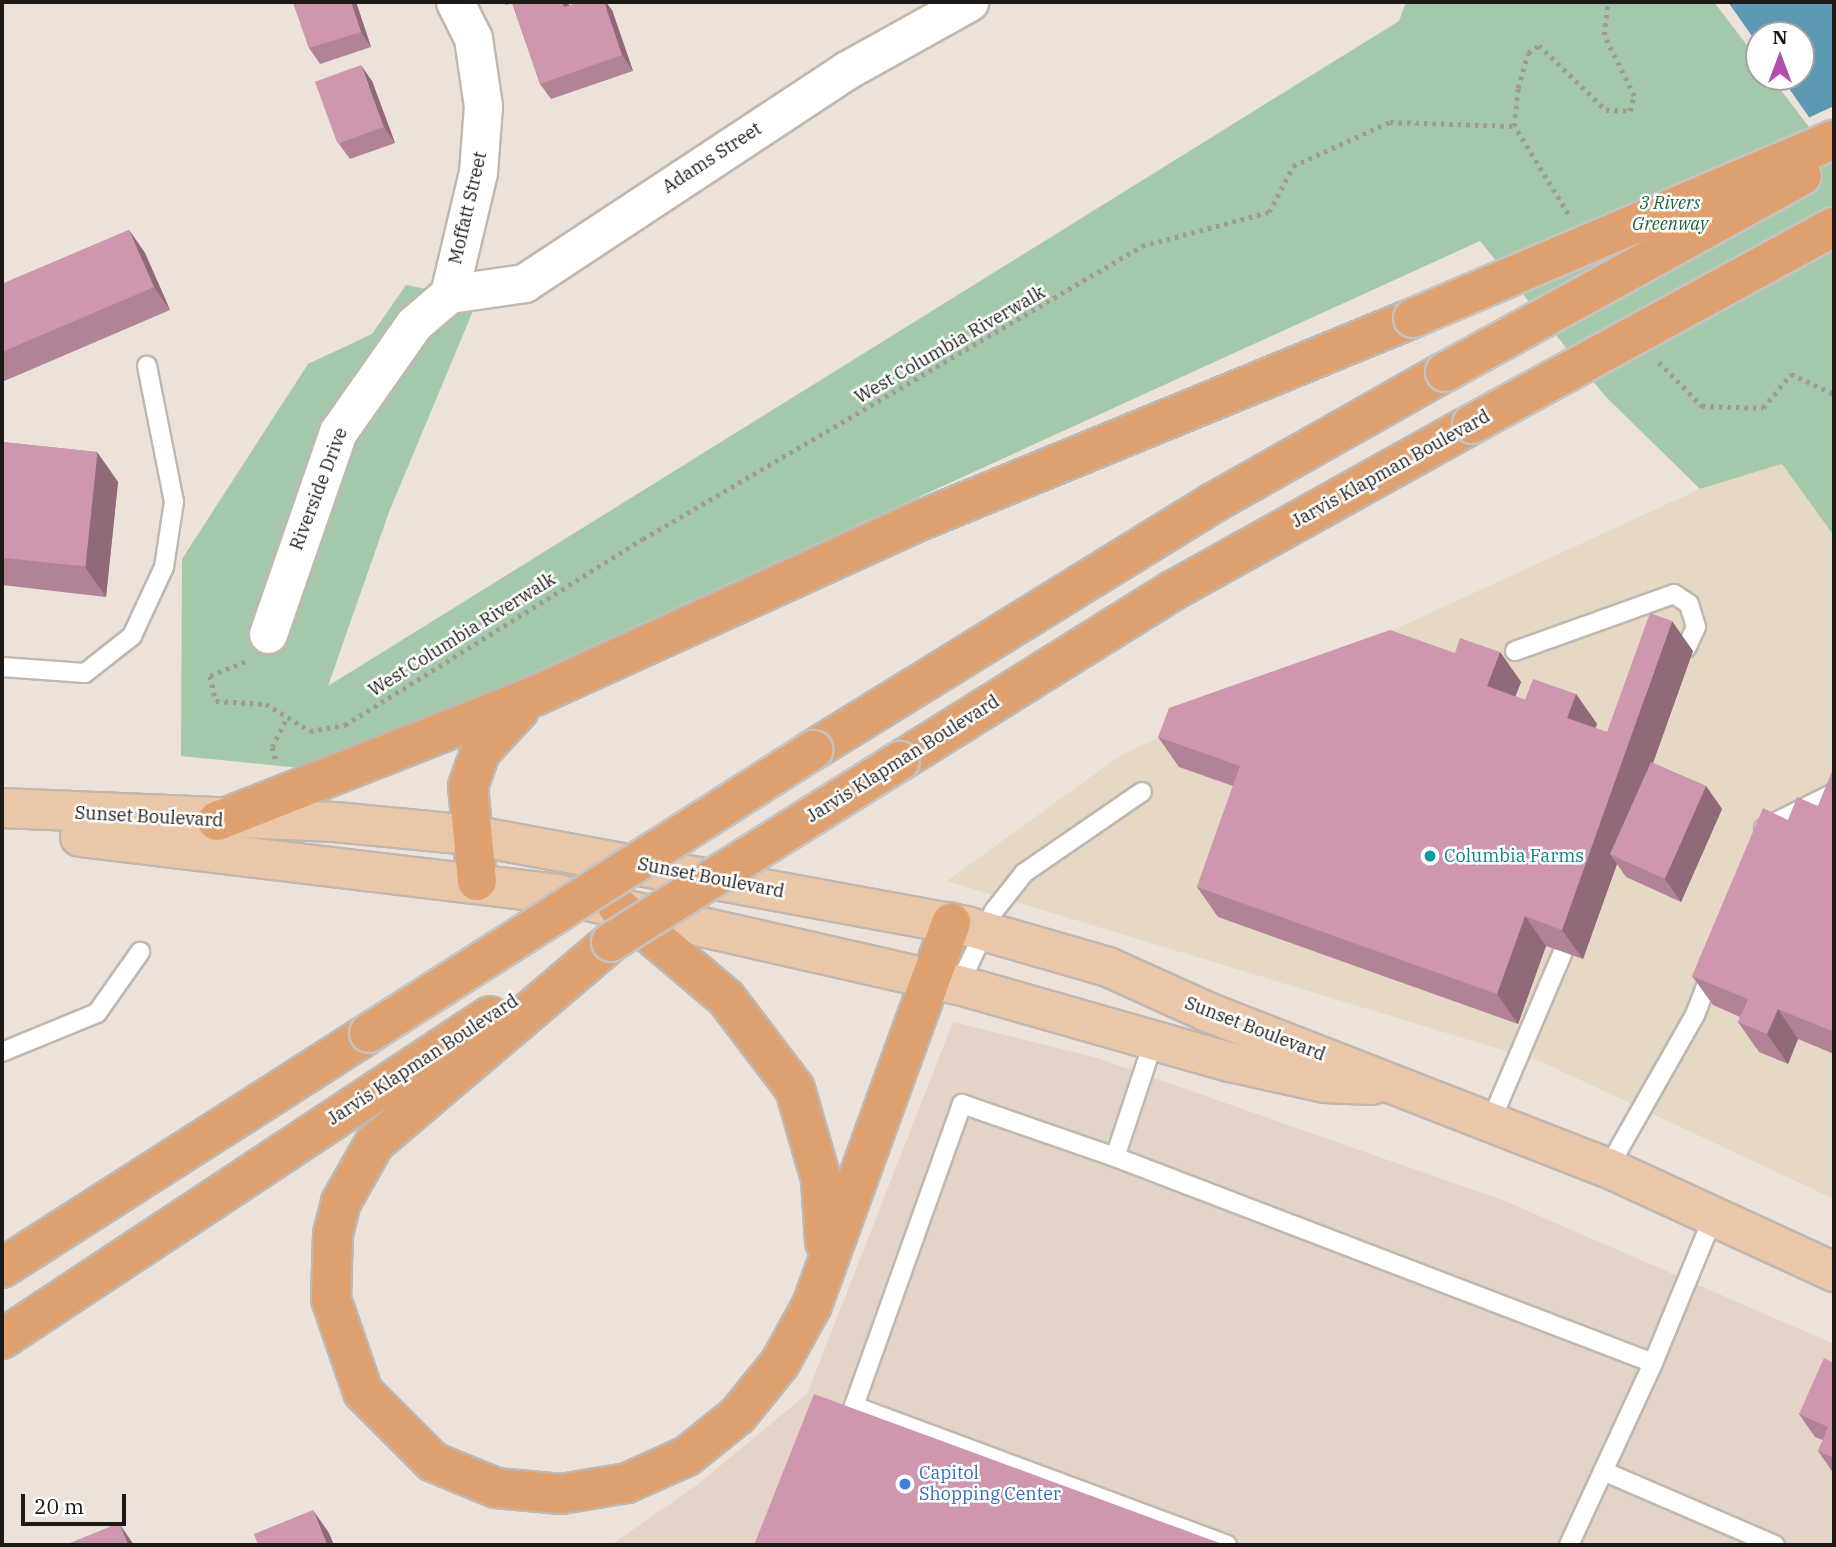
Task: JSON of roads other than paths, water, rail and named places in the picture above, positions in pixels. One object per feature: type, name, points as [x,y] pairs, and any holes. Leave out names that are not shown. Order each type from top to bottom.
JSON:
[{"type":"highway","points":[[217,821],[537,695],[924,519],[1413,318],[1834,139]]},
{"type":"highway","points":[[2,1268],[813,750],[1191,517],[1445,372],[1834,158]]},
{"type":"highway","name":"Jarvis Klapman Boulevard","points":[[2,1339],[462,1047],[614,924],[900,761],[1174,590],[1472,424],[1834,228]]},
{"type":"highway","points":[[477,881],[470,835],[468,786],[481,751],[497,728],[537,695]]},
{"type":"highway","points":[[614,924],[726,998],[795,1089],[821,1179],[825,1257]]},
{"type":"highway","points":[[462,1047],[374,1144],[341,1202],[332,1244],[331,1299],[348,1363],[383,1419],[433,1462],[496,1488],[561,1494],[626,1483],[687,1457],[738,1415],[780,1363],[812,1305],[825,1257],[968,927]]},
{"type":"main road","name":"Sunset Boulevard","points":[[2,808],[217,821],[335,822],[470,835],[968,927],[1108,967],[1391,1086],[1608,1168],[1834,1272]]},
{"type":"main road","name":"Sunset Boulevard","points":[[2,828],[477,881],[614,924],[945,983],[1325,1083],[1391,1086]]},
{"type":"street","name":"Moffatt Street","points":[[449,294],[478,172],[484,106],[473,38],[455,2]]},
{"type":"street","name":"Adams Street","points":[[449,294],[524,284],[847,70],[969,2]]},
{"type":"street","name":"Riverside Drive","points":[[268,634],[338,432],[414,324],[449,294]]},
{"type":"lane","points":[[2,667],[85,673],[132,636],[164,567],[174,502],[147,366]]},
{"type":"lane","points":[[1515,651],[1674,594],[1689,604],[1696,627],[1686,648]]},
{"type":"lane","points":[[968,927],[1024,873],[1142,792]]},
{"type":"lane","points":[[1756,849],[1766,824],[1818,806],[1834,793]]},
{"type":"lane","points":[[1608,1168],[1695,1015],[1719,951]]},
{"type":"lane","points":[[2,1052],[97,1013],[140,952]]},
{"type":"lane","points":[[1490,1124],[1563,952]]},
{"type":"lane","points":[[1115,1157],[1154,1040]]},
{"type":"lane","points":[[1227,1545],[854,1406],[962,1104],[1115,1157],[1653,1363]]},
{"type":"lane","points":[[1569,1545],[1653,1363],[1714,1215]]},
{"type":"lane","points":[[1603,1471],[1775,1545]]},
{"type":"water","points":[[1728,2],[1834,2],[1834,153],[1791,91],[1815,91],[1815,21],[1745,21],[1745,26]]},
{"type":"place","name":"Columbia Farms","points":[[1430,856]]},
{"type":"place","name":"Capitol Shopping Center","points":[[905,1484]]},
{"type":"park label","name":"3 Rivers Greenway","points":[[1670,214]]}]
